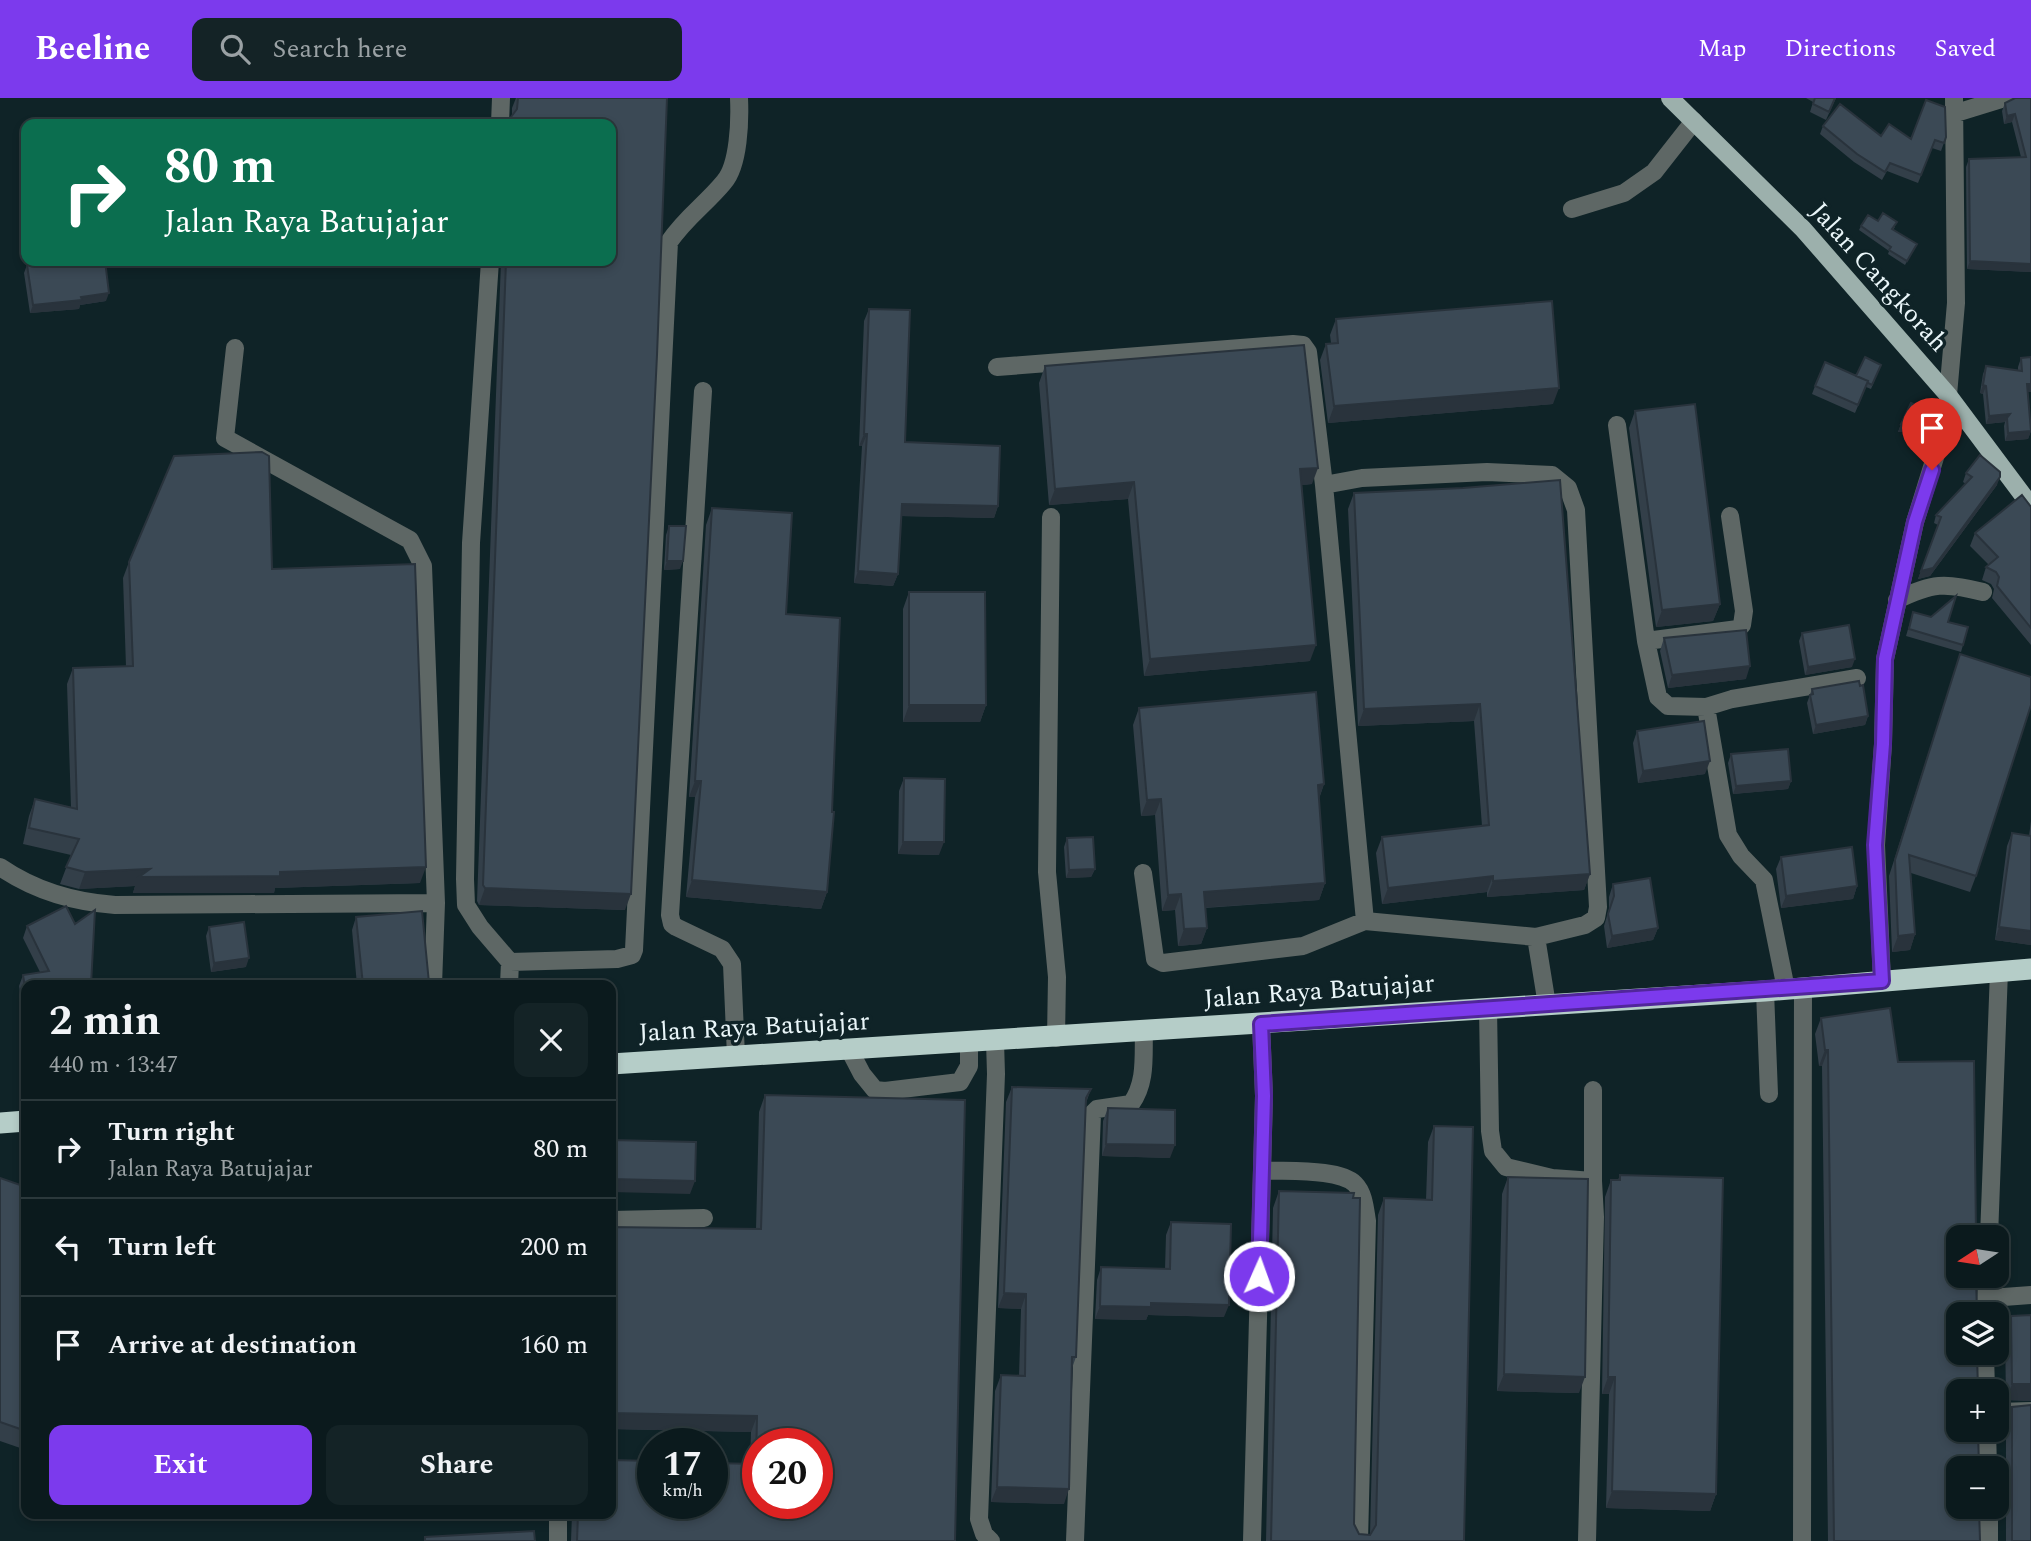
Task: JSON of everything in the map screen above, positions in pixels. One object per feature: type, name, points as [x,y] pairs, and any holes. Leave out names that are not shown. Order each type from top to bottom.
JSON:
[{"type":"highway","name":"Jalan Raya Batujajar","points":[[616,1064],[1056,1038],[1785,989],[2031,969]]},
{"type":"highway","points":[[0,1123],[21,1121]]},
{"type":"main road","name":"Jalan Cangkorah","points":[[1670,98],[1803,229],[1948,395],[2031,506]]},
{"type":"street","points":[[500,119],[501,98]]},
{"type":"street","points":[[510,962],[617,960],[632,955],[634,950],[669,242],[680,226],[726,180],[738,146],[739,98]]},
{"type":"street","points":[[1882,981],[1875,845],[1883,744],[1885,659],[1915,522],[1948,419],[1956,303],[1954,106],[2005,98]]},
{"type":"street","points":[[1572,209],[1624,193],[1654,172],[1694,121]]},
{"type":"street","points":[[490,266],[471,543],[464,879],[466,905],[480,927],[510,962],[509,980]]},
{"type":"street","points":[[997,367],[1293,344],[1303,345],[1308,352],[1324,485],[1365,921]]},
{"type":"street","points":[[235,348],[225,438],[410,540],[423,566],[436,903],[433,980]]},
{"type":"street","points":[[704,391],[670,915],[672,924],[722,949],[732,964],[736,1056]]},
{"type":"street","points":[[1616,425],[1646,641],[1658,697],[1668,706],[1706,707],[1732,699],[1857,678]]},
{"type":"street","points":[[1143,873],[1155,958],[1163,962],[1303,946],[1365,921],[1536,937],[1585,925],[1596,918],[1598,907],[1576,510],[1568,488],[1552,475],[1487,472],[1363,478],[1324,485]]},
{"type":"street","points":[[1646,641],[1738,629],[1742,625],[1744,611],[1730,516]]},
{"type":"street","points":[[1051,517],[1047,872],[1057,977],[1056,1038]]},
{"type":"street","points":[[1897,600],[1925,586],[1956,585],[1983,592]]},
{"type":"street","points":[[1706,707],[1728,835],[1741,856],[1764,880],[1785,989],[1802,1541]]},
{"type":"street","points":[[0,867],[21,881],[80,902],[115,905],[436,903]]},
{"type":"street","points":[[1536,937],[1548,1005]]},
{"type":"street","points":[[1989,1225],[1999,971]]},
{"type":"street","points":[[1769,1094],[1785,989]]},
{"type":"street","points":[[1488,1008],[1490,1131],[1493,1151],[1506,1167],[1552,1178],[1593,1181]]},
{"type":"street","points":[[1252,1541],[1264,1096],[1261,1024]]},
{"type":"street","points":[[1075,1541],[1092,1114],[1097,1109],[1131,1104],[1140,1092],[1144,1030]]},
{"type":"street","points":[[991,1541],[984,1534],[979,1519],[996,1074],[995,1041]]},
{"type":"street","points":[[849,1049],[875,1090],[885,1091],[960,1082],[969,1066],[969,1043]]},
{"type":"street","points":[[1587,1541],[1595,1217],[1592,1090]]},
{"type":"street","points":[[1262,1170],[1329,1174],[1347,1178],[1363,1196],[1367,1221],[1359,1541]]},
{"type":"street","points":[[616,1220],[704,1218]]},
{"type":"street","points":[[1990,1302],[1996,1296],[2031,1295]]},
{"type":"street","points":[[2009,1412],[2031,1411]]},
{"type":"street","points":[[558,1519],[558,1541]]},
{"type":"street","points":[[1989,1519],[1989,1541]]},
{"type":"building","points":[[518,98],[667,98],[631,894],[485,888],[483,885],[506,266],[616,266],[616,119],[511,119],[517,109]]},
{"type":"building","points":[[1815,98],[1835,98],[1829,112],[1813,104]]},
{"type":"building","points":[[2015,98],[2031,98],[2031,264],[1970,261],[1969,159],[2026,157],[2015,114],[2007,116],[2005,103]]},
{"type":"building","points":[[1926,100],[1945,107],[1946,137],[1944,143],[1935,140],[1921,175],[1890,163],[1885,172],[1857,154],[1823,126],[1840,104],[1881,136],[1889,124],[1911,139]]},
{"type":"building","points":[[1883,213],[1897,222],[1892,229],[1917,244],[1907,261],[1889,250],[1891,247],[1861,226],[1868,215],[1878,221]]},
{"type":"building","points":[[27,266],[106,266],[109,293],[81,297],[82,300],[33,305]]},
{"type":"building","points":[[1552,301],[1559,388],[1334,406],[1326,344],[1338,343],[1336,319]]},
{"type":"building","points":[[869,309],[910,310],[905,442],[1000,446],[998,506],[902,504],[898,574],[858,571],[867,434],[864,434]]},
{"type":"building","points":[[1304,345],[1318,468],[1300,469],[1316,645],[1150,659],[1134,482],[1055,489],[1045,366]]},
{"type":"building","points":[[1865,357],[1881,365],[1872,385],[1856,376]]},
{"type":"building","points":[[2031,357],[2031,384],[2027,384],[2031,431],[2008,433],[2007,418],[2010,414],[1989,416],[1986,386],[1983,385],[1986,366],[2022,371],[2021,358]]},
{"type":"building","points":[[1825,362],[1868,381],[1858,405],[1815,386]]},
{"type":"building","points":[[1911,403],[1937,415],[1931,433],[1910,423],[1901,424]]},
{"type":"building","points":[[1695,404],[1720,604],[1662,610],[1635,411]]},
{"type":"building","points":[[262,452],[269,456],[272,569],[415,564],[426,867],[280,872],[280,876],[139,877],[150,869],[85,872],[66,867],[79,839],[29,828],[35,799],[77,809],[73,668],[133,666],[129,562],[174,456]]},
{"type":"building","points":[[1980,455],[2000,472],[2000,477],[1933,568],[1921,571],[1941,517],[1936,515],[1972,477],[1966,473]]},
{"type":"building","points":[[1560,480],[1590,874],[1493,881],[1493,876],[1388,888],[1382,837],[1489,825],[1480,704],[1364,709],[1354,493]]},
{"type":"building","points":[[2022,495],[2031,507],[2031,628],[1997,586],[1999,577],[1996,572],[1986,567],[1998,557],[1975,533]]},
{"type":"building","points":[[712,508],[792,513],[786,614],[840,618],[834,812],[827,892],[692,880],[701,781],[695,781]]},
{"type":"building","points":[[669,526],[686,526],[683,561],[667,561]]},
{"type":"building","points":[[909,592],[985,592],[986,705],[909,705]]},
{"type":"building","points":[[1956,596],[1948,622],[1968,627],[1963,645],[1909,629],[1913,612],[1931,617]]},
{"type":"building","points":[[1849,625],[1855,659],[1808,667],[1802,633]]},
{"type":"building","points":[[1746,630],[1750,666],[1672,675],[1664,638]]},
{"type":"building","points":[[1960,654],[2031,677],[2031,705],[1976,876],[1909,855],[1915,934],[1898,936],[1895,860]]},
{"type":"building","points":[[1859,681],[1860,686],[1863,685],[1868,716],[1816,725],[1810,695],[1813,694],[1812,689]]},
{"type":"building","points":[[1316,692],[1324,784],[1318,785],[1325,883],[1204,892],[1207,928],[1184,929],[1181,894],[1168,895],[1161,799],[1147,800],[1139,708]]},
{"type":"building","points":[[1704,721],[1710,761],[1643,771],[1637,731]]},
{"type":"building","points":[[1788,749],[1791,781],[1736,786],[1731,754]]},
{"type":"building","points":[[904,778],[945,779],[944,842],[903,842]]},
{"type":"building","points":[[2012,833],[2031,836],[2031,931],[1999,927]]},
{"type":"building","points":[[1093,837],[1095,869],[1069,870],[1067,838]]},
{"type":"building","points":[[1852,847],[1857,886],[1786,896],[1781,857]]},
{"type":"building","points":[[1650,878],[1658,928],[1612,936],[1608,914],[1614,896],[1613,884]]},
{"type":"building","points":[[66,906],[75,924],[95,910],[91,980],[24,980],[23,975],[49,971],[27,926]]},
{"type":"building","points":[[422,911],[429,980],[362,980],[356,917]]},
{"type":"building","points":[[244,922],[249,958],[214,963],[209,927]]},
{"type":"building","points":[[1890,1008],[1898,1062],[1974,1061],[1976,1225],[1946,1225],[1946,1288],[1976,1288],[1977,1302],[1946,1302],[1946,1365],[1977,1365],[1978,1379],[1946,1379],[1946,1442],[1978,1442],[1979,1456],[1946,1456],[1946,1519],[1979,1519],[1980,1541],[1834,1541],[1828,1050],[1825,1050],[1821,1018]]},
{"type":"building","points":[[1012,1087],[1091,1089],[1086,1098],[1076,1357],[1072,1357],[1069,1489],[997,1487],[1001,1375],[1025,1376],[1026,1294],[1004,1293]]},
{"type":"building","points":[[765,1095],[965,1100],[955,1541],[577,1541],[578,1519],[616,1519],[616,1460],[637,1461],[637,1519],[728,1519],[728,1463],[742,1464],[742,1519],[833,1519],[833,1428],[757,1428],[757,1416],[616,1413],[616,1227],[761,1229]]},
{"type":"building","points":[[1108,1108],[1175,1110],[1175,1145],[1106,1144]]},
{"type":"building","points":[[1434,1126],[1473,1127],[1464,1541],[1271,1541],[1279,1191],[1354,1193],[1353,1198],[1360,1198],[1354,1524],[1359,1534],[1370,1535],[1376,1525],[1384,1198],[1432,1200]]},
{"type":"building","points":[[616,1140],[696,1142],[695,1181],[616,1179]]},
{"type":"building","points":[[1620,1175],[1723,1178],[1716,1494],[1612,1491],[1615,1377],[1608,1377],[1611,1180],[1620,1180]]},
{"type":"building","points":[[1508,1177],[1588,1179],[1585,1377],[1504,1374]]},
{"type":"building","points":[[0,1178],[21,1185],[21,1429],[0,1422]]},
{"type":"building","points":[[1171,1222],[1231,1224],[1229,1305],[1151,1303],[1151,1307],[1100,1306],[1101,1267],[1170,1269]]},
{"type":"building","points":[[2031,1315],[2031,1384],[2012,1384],[2011,1316]]},
{"type":"building","points":[[2031,1405],[2031,1541],[2012,1541],[2012,1407]]},
{"type":"building","points":[[534,1531],[535,1541],[425,1541],[425,1537]]},
{"type":"route","points":[[1259,1276],[1264,1096],[1261,1024],[1882,981],[1875,845],[1883,744],[1885,659],[1915,522],[1932,470]]}]
